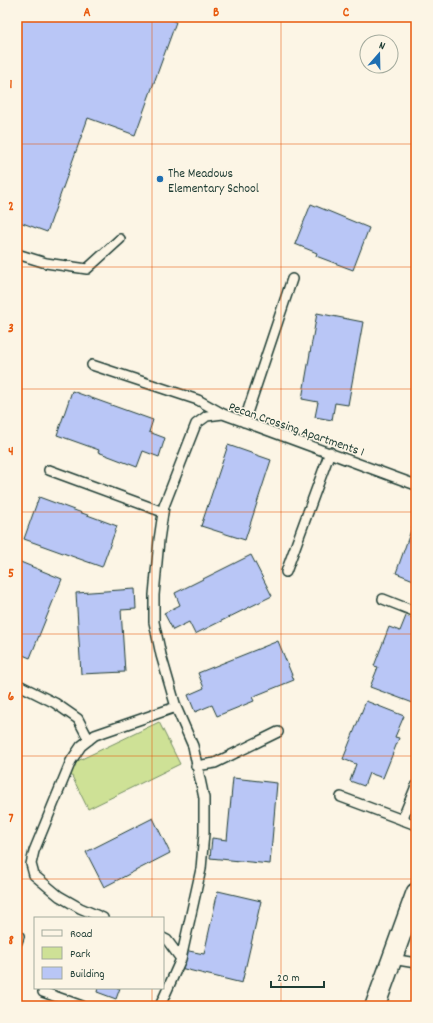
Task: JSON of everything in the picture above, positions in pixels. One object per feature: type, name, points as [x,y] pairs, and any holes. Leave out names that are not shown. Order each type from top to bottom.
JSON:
[{"type":"street","points":[[375,1006],[416,893]]},
{"type":"lane","points":[[17,254],[46,264],[87,269],[120,239]]},
{"type":"lane","points":[[244,422],[292,279]]},
{"type":"lane","points":[[92,365],[198,400],[223,414]]},
{"type":"lane","name":"Pecan Crossing Apartments 1","points":[[160,1006],[181,960],[201,869],[204,833],[204,798],[196,766],[193,746],[176,707],[154,622],[154,596],[158,540],[163,512],[196,424],[207,416],[223,414],[330,452],[416,485]]},
{"type":"lane","points":[[286,572],[330,452]]},
{"type":"lane","points":[[49,470],[163,512]]},
{"type":"lane","points":[[383,599],[416,612]]},
{"type":"lane","points":[[17,684],[56,703],[78,719],[89,740]]},
{"type":"lane","points":[[101,917],[80,908],[59,896],[34,875],[31,864],[34,851],[71,761],[81,746],[95,735],[176,707]]},
{"type":"lane","points":[[196,766],[215,763],[278,732]]},
{"type":"lane","points":[[402,820],[416,786]]},
{"type":"lane","points":[[341,797],[416,825]]},
{"type":"lane","points":[[164,939],[181,960]]},
{"type":"lane","points":[[392,959],[416,963]]},
{"type":"lane","points":[[43,992],[82,1006]]},
{"type":"green space","points":[[159,722],[180,764],[88,809],[67,766]]},
{"type":"building","points":[[17,17],[163,17],[176,22],[135,135],[88,118],[47,232],[17,221]]},
{"type":"building","points":[[311,204],[369,228],[353,270],[316,256],[317,253],[295,244]]},
{"type":"building","points":[[317,313],[363,322],[348,405],[335,403],[332,420],[315,417],[318,402],[302,399]]},
{"type":"building","points":[[72,391],[153,420],[149,432],[165,438],[159,457],[143,451],[137,467],[98,452],[99,450],[57,435]]},
{"type":"building","points":[[228,445],[271,460],[245,540],[201,526]]},
{"type":"building","points":[[39,497],[117,526],[102,567],[24,539]]},
{"type":"building","points":[[416,516],[416,581],[396,573]]},
{"type":"building","points":[[251,555],[272,596],[195,634],[189,622],[173,630],[164,613],[180,605],[175,593]]},
{"type":"building","points":[[18,561],[62,579],[30,658],[18,653],[17,655]]},
{"type":"building","points":[[135,589],[136,609],[121,610],[125,672],[81,674],[76,593]]},
{"type":"building","points":[[406,616],[416,620],[416,694],[413,703],[370,687],[378,667],[374,666],[389,627],[400,631]]},
{"type":"building","points":[[278,641],[294,680],[252,697],[254,701],[217,716],[212,705],[195,712],[188,695],[204,688],[198,673]]},
{"type":"building","points":[[366,701],[404,716],[395,737],[399,738],[383,778],[369,773],[364,786],[350,781],[356,764],[343,759]]},
{"type":"building","points":[[233,778],[277,783],[270,864],[210,858],[212,838],[227,840]]},
{"type":"building","points":[[153,818],[170,853],[104,887],[86,852]]},
{"type":"building","points":[[218,891],[261,901],[242,983],[180,968],[184,950],[204,954]]},
{"type":"building","points":[[98,989],[120,989],[116,999],[97,992]]},
{"type":"place","name":"The Meadows Elementary School","points":[[160,179]]}]
